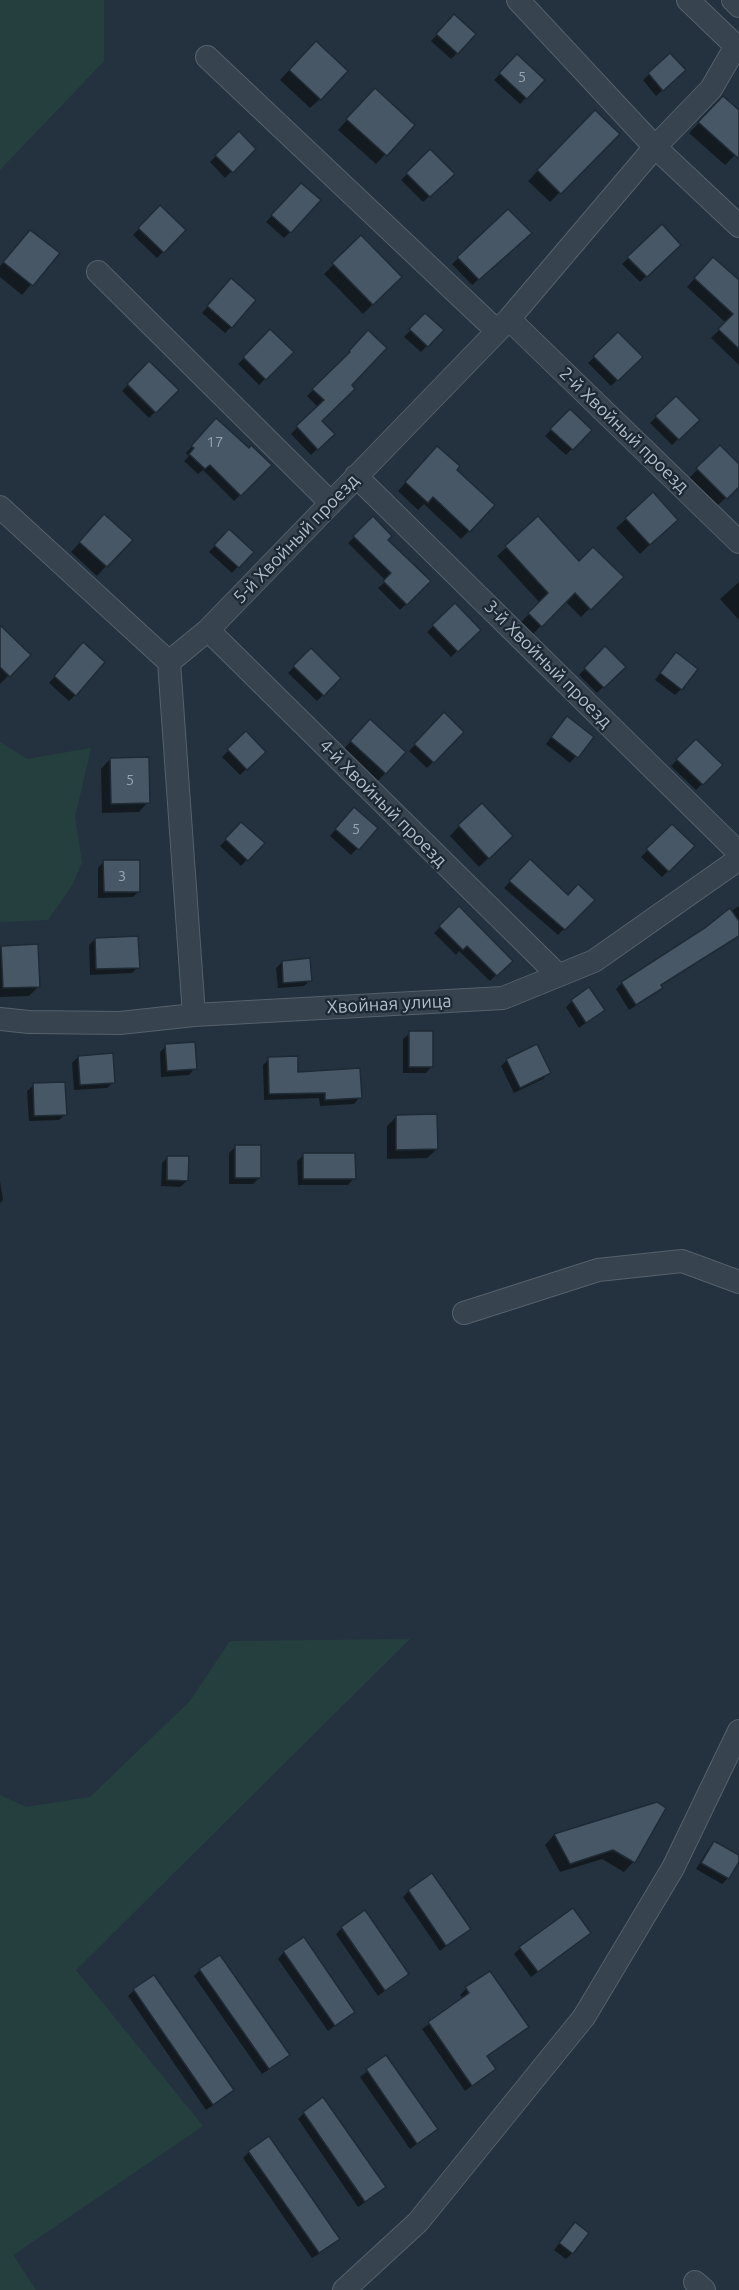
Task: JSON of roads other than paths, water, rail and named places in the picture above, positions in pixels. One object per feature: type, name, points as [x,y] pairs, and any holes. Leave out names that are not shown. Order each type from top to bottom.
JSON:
[{"type":"street","points":[[518,0],[655,147],[739,226]]},
{"type":"street","points":[[688,0],[737,48]]},
{"type":"street","points":[[733,0],[739,6]]},
{"type":"street","name":"5-й Хвойный проезд","points":[[169,662],[208,630],[503,325],[655,147],[711,89],[737,48]]},
{"type":"street","name":"2-й Хвойный проезд","points":[[207,57],[739,542]]},
{"type":"street","points":[[98,272],[331,503]]},
{"type":"street","name":"3-й Хвойный проезд","points":[[356,476],[739,853]]},
{"type":"street","points":[[0,507],[169,662],[194,1016]]},
{"type":"street","name":"4-й Хвойный проезд","points":[[208,630],[558,975]]},
{"type":"street","name":"Хвойная улица","points":[[0,1019],[29,1022],[120,1023],[194,1016],[503,998],[594,961],[739,859]]},
{"type":"street","points":[[464,1314],[598,1270],[682,1261],[739,1282]]},
{"type":"street","points":[[344,2290],[418,2222],[584,2017],[673,1868],[739,1731]]}]
